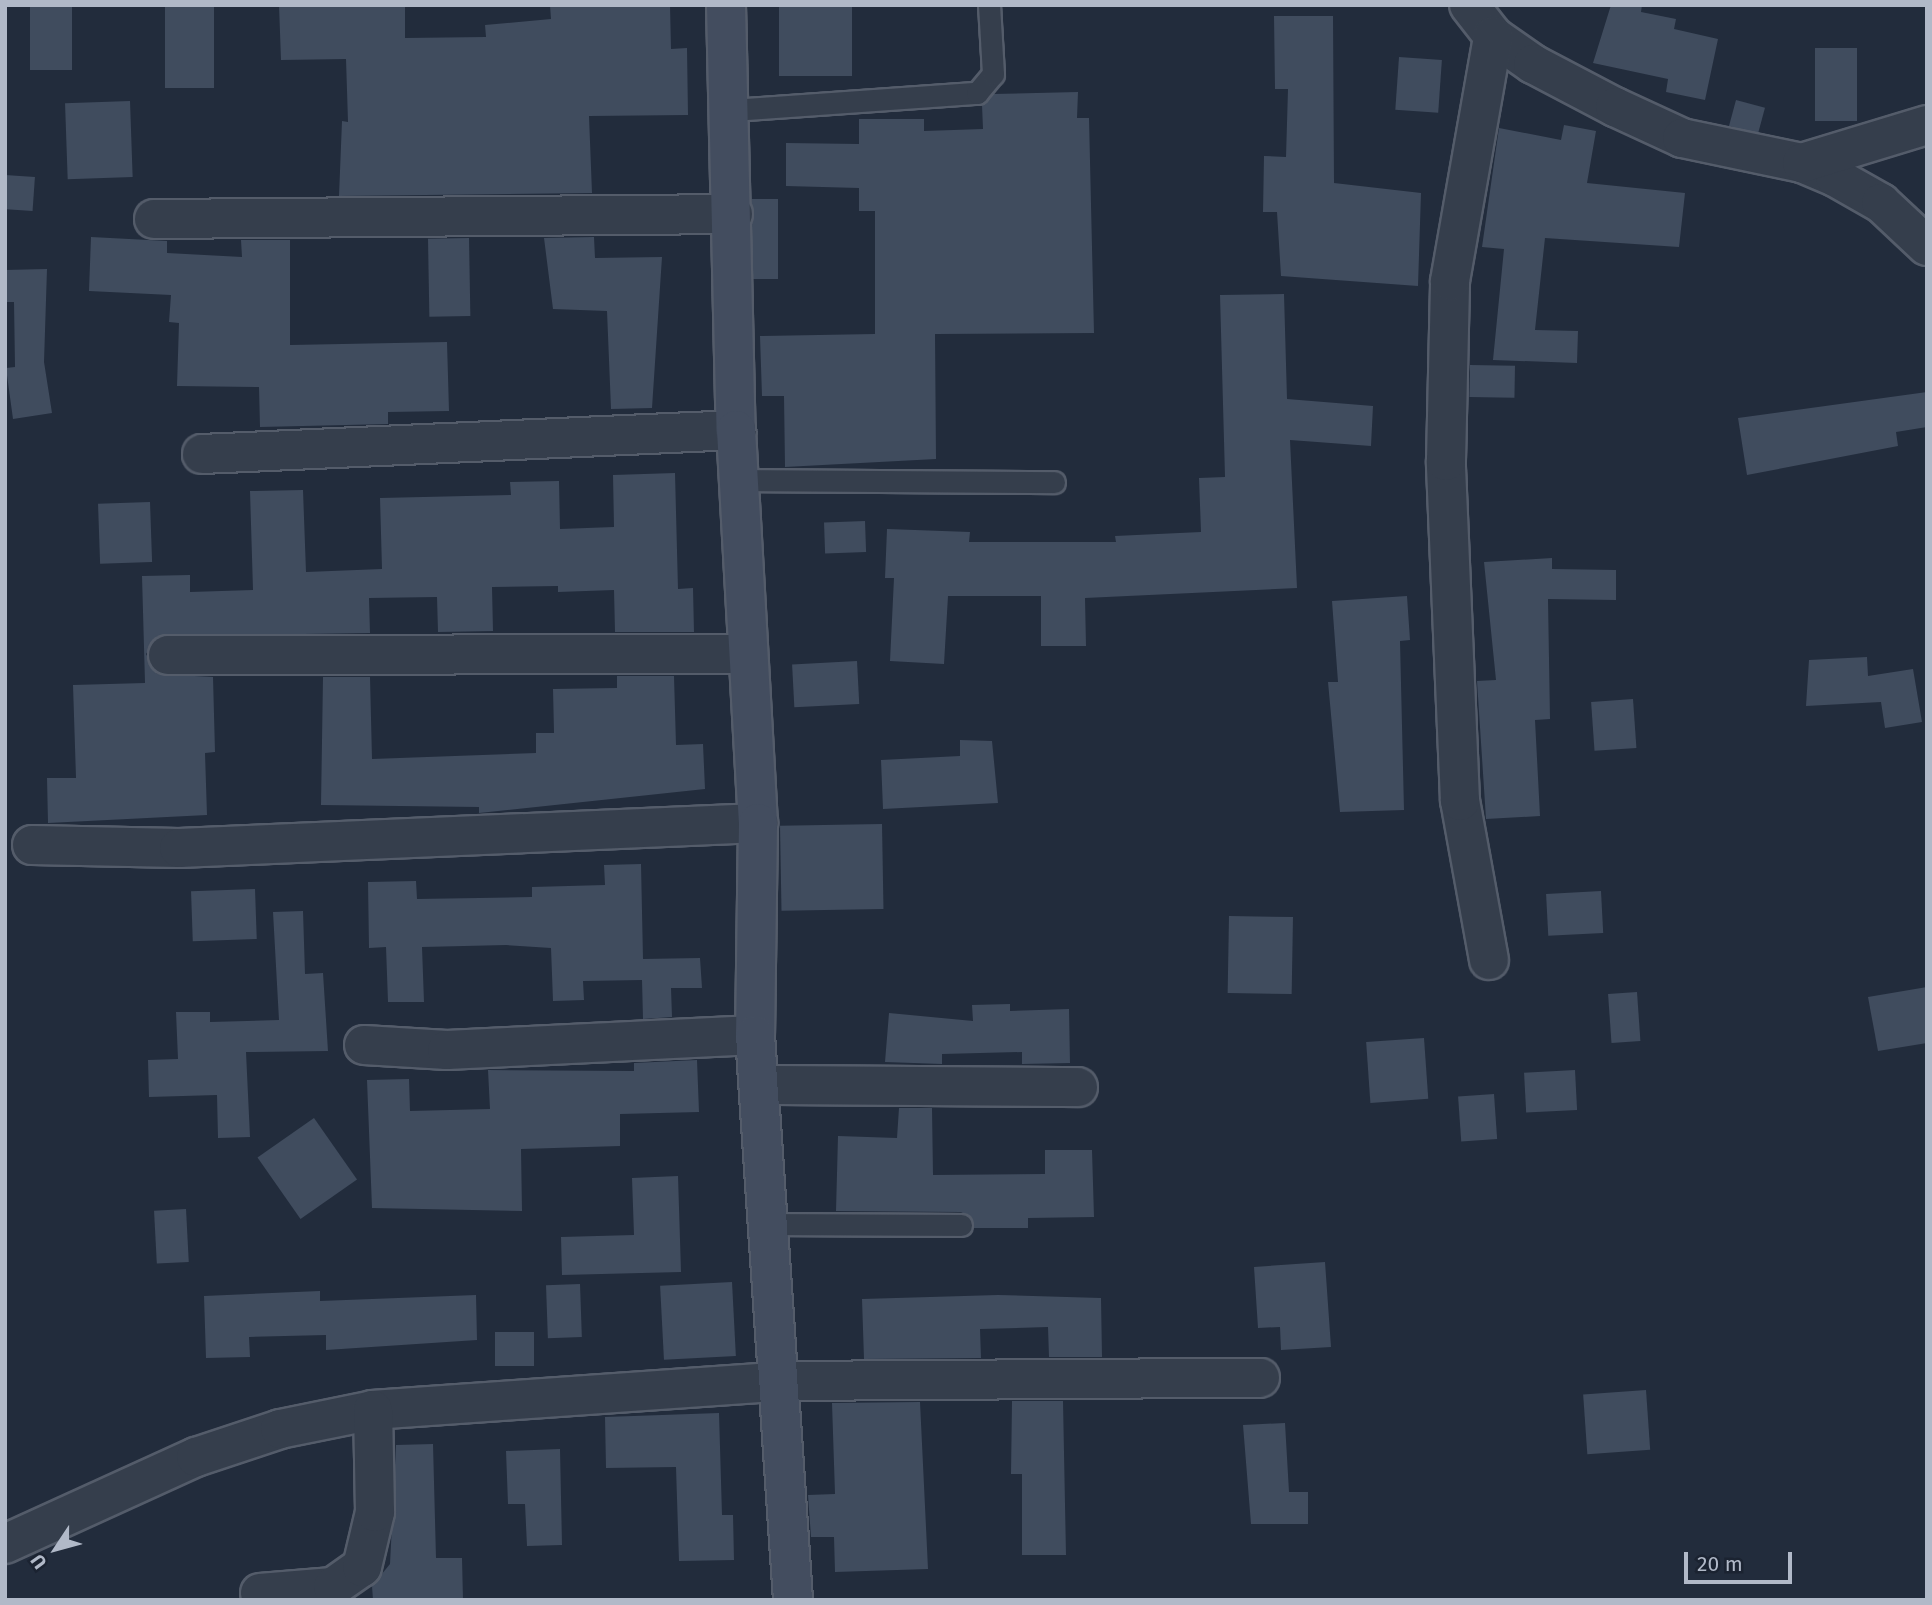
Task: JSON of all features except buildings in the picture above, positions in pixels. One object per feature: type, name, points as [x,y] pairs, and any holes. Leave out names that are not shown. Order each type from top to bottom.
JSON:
[{"type":"street","points":[[726,5],[732,110],[736,430],[741,480],[746,654],[758,823],[755,1035],[783,1381],[793,1600]]},
{"type":"street","points":[[1469,5],[1493,36],[1651,125],[1802,163],[1881,203],[1927,246]]},
{"type":"street","points":[[1489,960],[1460,801],[1446,461],[1450,281],[1493,36]]},
{"type":"street","points":[[1802,163],[1927,125]]},
{"type":"street","points":[[154,219],[733,214]]},
{"type":"street","points":[[202,454],[736,430]]},
{"type":"street","points":[[168,655],[746,654]]},
{"type":"street","points":[[32,845],[179,848],[758,823]]},
{"type":"street","points":[[364,1045],[447,1050],[755,1035]]},
{"type":"street","points":[[761,1085],[1078,1087]]},
{"type":"street","points":[[5,1544],[196,1457],[280,1429],[373,1410],[783,1381],[1260,1378]]},
{"type":"street","points":[[260,1593],[333,1587],[362,1567],[375,1512],[373,1410]]},
{"type":"lane","points":[[732,110],[977,93],[993,74],[989,5]]},
{"type":"lane","points":[[741,480],[1054,482]]},
{"type":"lane","points":[[771,1224],[961,1225]]}]
